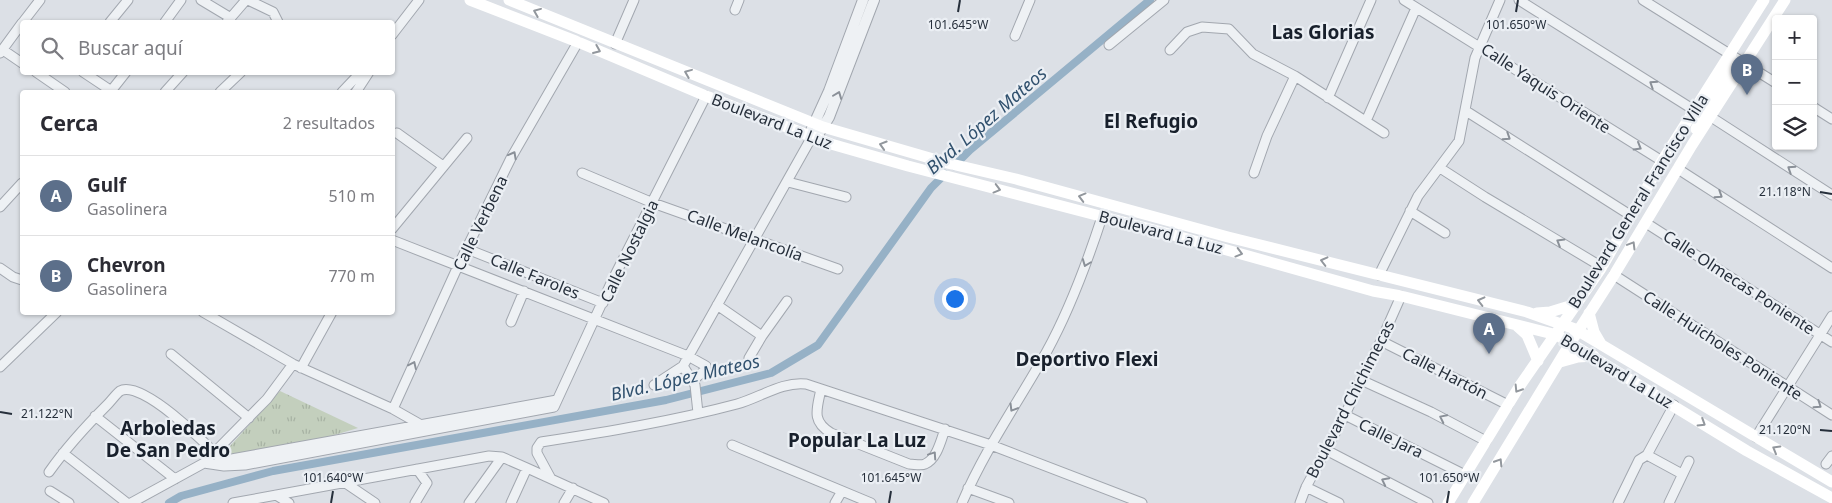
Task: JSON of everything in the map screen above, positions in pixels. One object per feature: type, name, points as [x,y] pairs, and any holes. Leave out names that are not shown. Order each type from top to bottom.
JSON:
[{"type":"main road","name":"Boulevard La Luz","points":[[470,0],[578,42],[811,139],[934,174],[1563,338],[1748,451],[1832,498]]},
{"type":"main road","name":"Boulevard La Luz","points":[[509,0],[819,125],[913,154],[1228,237],[1527,312],[1570,327],[1832,482]]},
{"type":"main road","name":"Boulevard General Francisco Villa","points":[[1448,503],[1538,360],[1563,338],[1570,327],[1576,304],[1602,267],[1662,160],[1764,0]]},
{"type":"main road","name":"Boulevard General Francisco Villa","points":[[1473,503],[1560,362],[1563,338],[1570,327],[1589,313],[1614,275],[1692,146],[1785,0]]},
{"type":"main road","points":[[1692,146],[1699,122],[1732,69],[1733,64],[1730,55]]},
{"type":"main road","points":[[908,166],[909,159],[913,154]]},
{"type":"main road","points":[[1570,327],[1590,285]]},
{"type":"main road","points":[[1527,312],[1550,312],[1576,304]]},
{"type":"main road","points":[[1589,313],[1594,332],[1602,345]]},
{"type":"main road","points":[[1516,325],[1527,335],[1538,360]]},
{"type":"main road","points":[[1536,401],[1542,378],[1563,338]]},
{"type":"main road","points":[[1560,362],[1578,357],[1594,356]]},
{"type":"street","points":[[25,20],[40,0]]},
{"type":"street","points":[[112,20],[128,0]]},
{"type":"street","points":[[166,20],[181,0]]},
{"type":"street","points":[[201,0],[216,3],[229,20],[247,0],[273,12],[278,20]]},
{"type":"street","points":[[395,31],[419,0]]},
{"type":"street","points":[[615,44],[634,0]]},
{"type":"street","points":[[735,10],[739,0]]},
{"type":"street","points":[[819,125],[829,91],[862,0]]},
{"type":"street","points":[[654,385],[683,366],[819,125],[832,109],[874,0]]},
{"type":"street","points":[[1015,36],[1030,0]]},
{"type":"street","points":[[1109,45],[1164,0]]},
{"type":"street","points":[[1328,98],[1371,0]]},
{"type":"street","name":"Calle Yaquis Oriente","points":[[1404,0],[1628,141],[1662,160]]},
{"type":"street","points":[[1519,0],[1694,110]]},
{"type":"street","points":[[1642,0],[1772,81]]},
{"type":"street","points":[[1379,275],[1418,196],[1459,140],[1475,58],[1499,1]]},
{"type":"street","points":[[1366,121],[1416,8]]},
{"type":"street","points":[[20,27],[1,52],[20,62]]},
{"type":"street","points":[[1170,50],[1187,32],[1202,27],[1229,29],[1253,54],[1295,76],[1384,133]]},
{"type":"street","name":"Calle Verbena","points":[[392,409],[458,266],[511,158],[578,42]]},
{"type":"street","points":[[40,75],[62,90]]},
{"type":"street","points":[[88,75],[109,90]]},
{"type":"street","points":[[113,90],[124,75]]},
{"type":"street","points":[[168,90],[180,75]]},
{"type":"street","points":[[222,90],[238,75]]},
{"type":"street","points":[[344,90],[358,75]]},
{"type":"street","points":[[357,90],[367,75]]},
{"type":"street","points":[[1254,173],[1267,136],[1295,76]]},
{"type":"street","name":"Calle Nostalgia","points":[[555,403],[612,281],[706,96]]},
{"type":"street","points":[[1817,110],[1832,119]]},
{"type":"street","points":[[1466,111],[1630,216]]},
{"type":"street","points":[[1711,117],[1832,195]]},
{"type":"street","points":[[397,133],[443,166]]},
{"type":"street","points":[[395,225],[467,138]]},
{"type":"street","points":[[1440,168],[1602,267]]},
{"type":"street","points":[[1678,169],[1832,268]]},
{"type":"street","name":"Calle Melancolía","points":[[582,173],[653,203],[838,268]]},
{"type":"street","points":[[788,182],[846,197]]},
{"type":"street","points":[[0,207],[20,185]]},
{"type":"street","points":[[1410,210],[1445,233]]},
{"type":"street","points":[[962,503],[991,445],[1048,349],[1088,261],[1102,217]]},
{"type":"street","name":"Calle Olmecas Poniente","points":[[1646,223],[1832,342]]},
{"type":"street","points":[[395,241],[688,356],[706,366],[693,383]]},
{"type":"street","name":"Calle Faroles","points":[[467,249],[603,303]]},
{"type":"street","points":[[0,268],[20,279]]},
{"type":"street","name":"Calle Huicholes Poniente","points":[[1614,275],[1832,415]]},
{"type":"street","points":[[511,322],[524,291]]},
{"type":"street","name":"Boulevard Chichimecas","points":[[1300,503],[1306,487],[1345,415],[1401,296]]},
{"type":"street","points":[[749,358],[762,336],[787,302]]},
{"type":"street","points":[[718,305],[762,336]]},
{"type":"street","points":[[0,367],[55,315]]},
{"type":"street","points":[[208,315],[297,366],[392,409],[430,430]]},
{"type":"street","points":[[62,453],[129,503],[204,463],[215,453],[297,366],[330,315]]},
{"type":"street","points":[[1756,437],[1832,316]]},
{"type":"street","name":"Calle Hartón","points":[[1381,341],[1508,405]]},
{"type":"street","points":[[171,354],[249,418]]},
{"type":"street","points":[[683,366],[693,383],[698,410]]},
{"type":"street","points":[[1361,380],[1439,416],[1486,441]]},
{"type":"street","points":[[550,478],[537,453],[537,448],[541,442],[608,432],[698,410],[738,404],[793,384],[806,384],[991,445],[1142,503]]},
{"type":"street","points":[[821,389],[817,417],[822,427],[909,464],[921,465],[930,461],[935,455],[945,429]]},
{"type":"street","points":[[49,472],[62,453],[120,391],[134,390],[151,399],[187,426],[220,458],[226,460],[421,424],[555,403]]},
{"type":"street","points":[[204,463],[224,466],[245,465],[501,418],[555,403]]},
{"type":"street","points":[[1618,503],[1674,405]]},
{"type":"street","name":"Calle Jara","points":[[1345,415],[1465,475]]},
{"type":"street","points":[[95,416],[175,479]]},
{"type":"street","points":[[732,445],[871,503]]},
{"type":"street","points":[[1326,450],[1428,503]]},
{"type":"street","points":[[233,503],[489,456],[502,457],[604,503]]},
{"type":"street","points":[[1826,464],[1832,456]]},
{"type":"street","points":[[469,503],[502,457]]},
{"type":"street","points":[[1643,458],[1682,474]]},
{"type":"street","points":[[1669,503],[1689,460]]},
{"type":"street","points":[[511,503],[527,468]]},
{"type":"street","points":[[415,503],[428,483],[417,469]]},
{"type":"street","points":[[344,482],[374,503]]},
{"type":"street","points":[[1306,487],[1338,503]]},
{"type":"street","points":[[564,503],[573,488]]},
{"type":"street","points":[[968,488],[1009,503]]},
{"type":"street","points":[[50,490],[69,503]]},
{"type":"street","points":[[836,503],[842,491]]},
{"type":"street","points":[[276,495],[289,503]]},
{"type":"green space","points":[[280,391],[358,428],[294,447],[220,457]]},
{"type":"waterway","name":"Blvd. López Mateos","points":[[954,166],[970,150],[1150,0]]},
{"type":"waterway","name":"Blvd. López Mateos","points":[[169,503],[181,496],[273,471],[666,400],[771,373],[818,345],[931,188],[945,174]]},
{"type":"place","name":"Chevron","points":[[1747,95]]},
{"type":"place","name":"Gulf","points":[[1489,354]]},
{"type":"district","name":"Las Glorias","points":[[1323,32]]},
{"type":"district","name":"El Refugio","points":[[1151,121]]},
{"type":"district","name":"Deportivo Flexi","points":[[1087,359]]},
{"type":"district","name":"Arboledas De San Pedro","points":[[168,439]]},
{"type":"district","name":"Popular La Luz","points":[[857,440]]}]
